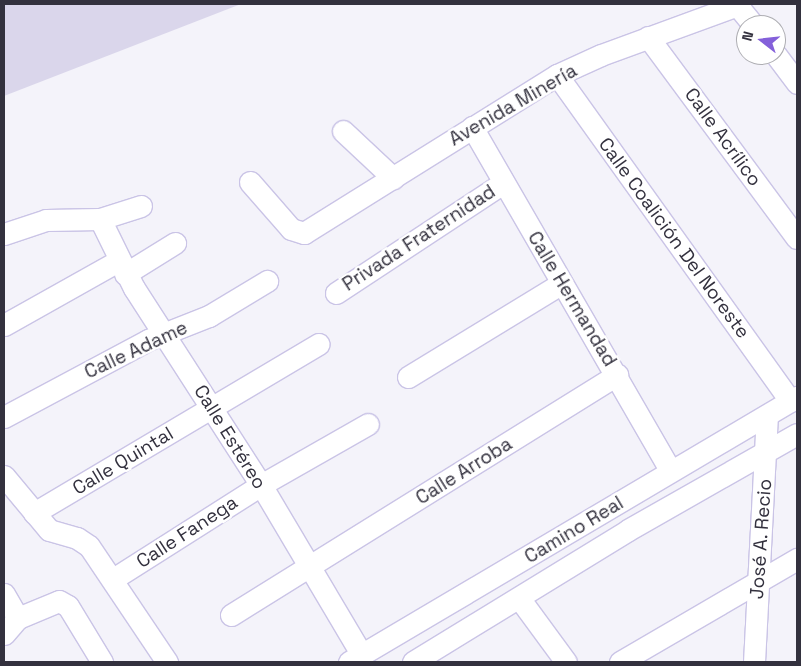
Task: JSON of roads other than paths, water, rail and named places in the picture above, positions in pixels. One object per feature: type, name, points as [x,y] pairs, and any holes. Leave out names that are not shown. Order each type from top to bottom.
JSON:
[{"type":"street","points":[[739,4],[746,15]]},
{"type":"street","name":"Avenida Minería","points":[[250,182],[291,229],[300,233],[393,178],[472,127],[557,76],[648,38],[739,4]]},
{"type":"street","name":"Calle Acrílico","points":[[648,38],[797,238]]},
{"type":"street","points":[[784,65],[797,83]]},
{"type":"street","name":"Calle Coalición Del Noreste","points":[[557,76],[794,399]]},
{"type":"street","name":"Calle Hermandad","points":[[472,127],[503,183],[618,375],[671,471]]},
{"type":"street","points":[[343,131],[393,178]]},
{"type":"street","name":"Privada Fraternidad","points":[[336,293],[503,183]]},
{"type":"street","points":[[4,234],[59,218],[100,219],[141,206]]},
{"type":"street","name":"Calle Estéreo","points":[[100,219],[122,267],[261,485],[310,567],[356,659]]},
{"type":"street","points":[[4,324],[175,243]]},
{"type":"street","name":"Calle Adame","points":[[4,417],[164,333],[209,316],[267,281]]},
{"type":"street","points":[[408,377],[562,283]]},
{"type":"street","name":"Calle Quintal","points":[[34,513],[319,344]]},
{"type":"street","name":"Calle Arroba","points":[[231,615],[618,375]]},
{"type":"street","name":"Camino Real","points":[[356,659],[794,399]]},
{"type":"street","name":"José A. Recio","points":[[754,662],[767,416]]},
{"type":"street","name":"Calle Fanega","points":[[113,579],[261,485],[368,424]]},
{"type":"street","name":"Camino Real","points":[[413,662],[628,530],[797,434]]},
{"type":"street","points":[[4,476],[52,532],[77,538],[89,546],[113,579],[167,662]]},
{"type":"street","points":[[620,662],[797,559]]},
{"type":"street","points":[[4,594],[18,618]]},
{"type":"street","points":[[519,598],[566,662]]},
{"type":"street","points":[[4,634],[18,618],[59,601],[68,606],[102,662]]}]
